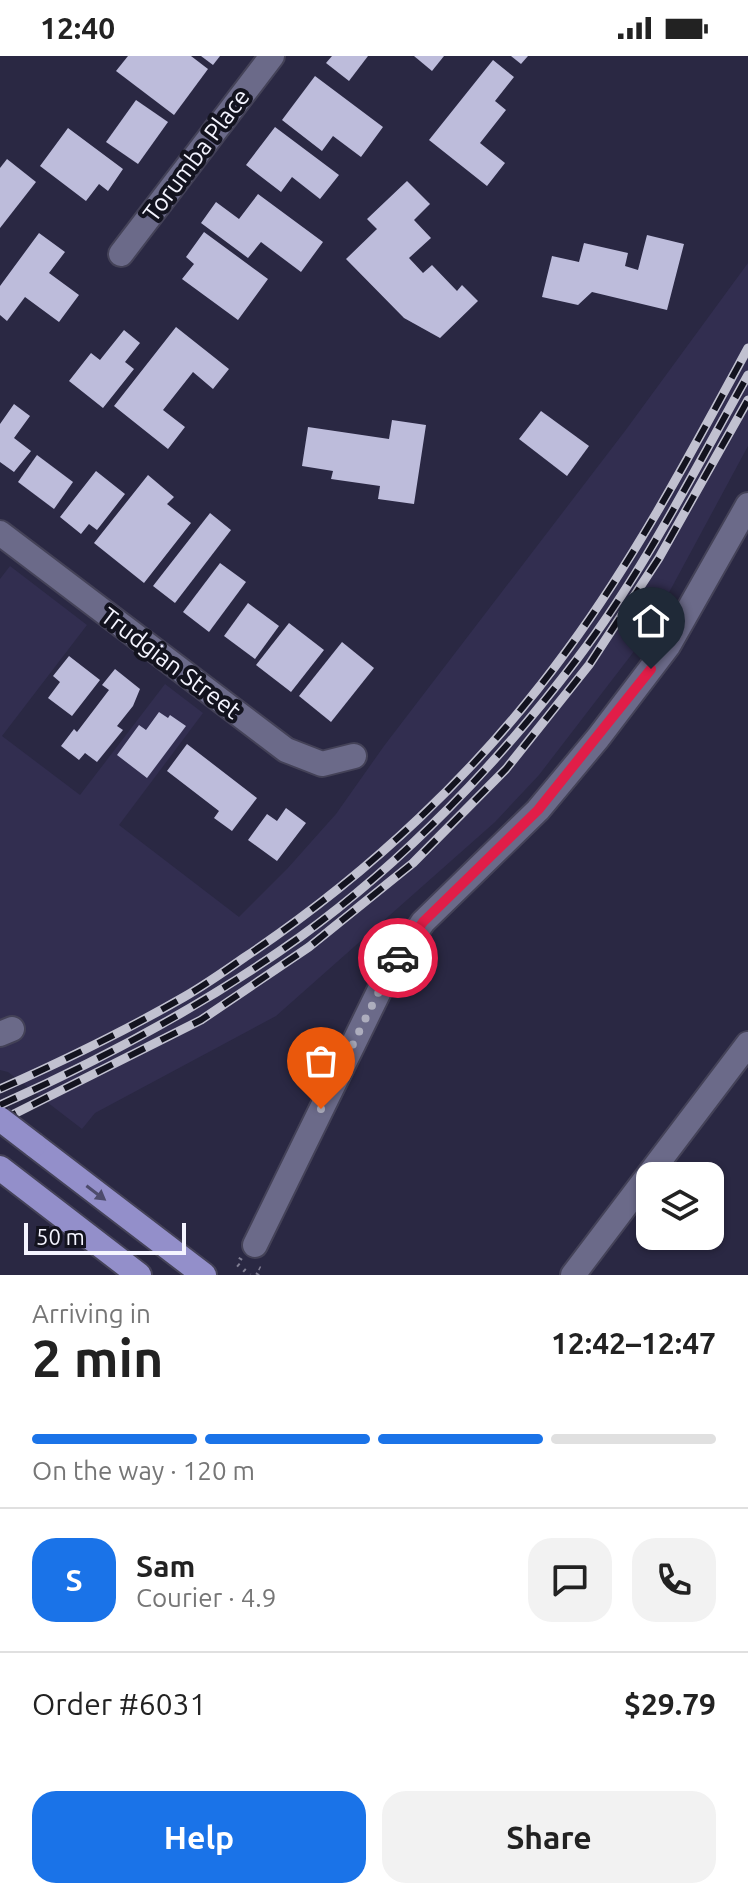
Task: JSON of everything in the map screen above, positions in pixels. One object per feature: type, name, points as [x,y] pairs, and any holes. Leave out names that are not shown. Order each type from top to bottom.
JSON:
[{"type":"main road","points":[[0,1119],[204,1275]]},
{"type":"main road","points":[[0,1168],[139,1275]]},
{"type":"street","name":"Torumba Place","points":[[121,254],[272,56]]},
{"type":"street","points":[[255,1245],[388,973],[423,922],[538,810],[598,738],[668,646],[740,543],[748,505]]},
{"type":"street","name":"Trudgian Street","points":[[0,533],[286,750],[322,764],[354,756]]},
{"type":"street","points":[[573,1275],[748,1044]]},
{"type":"path","points":[[257,1275],[261,1269]]},
{"type":"shaded area","points":[[748,263],[748,446],[645,637],[539,775],[495,822],[276,1016],[95,1113],[82,1129],[8,1072],[0,1070],[0,579],[10,566],[87,625],[2,736],[80,795],[165,684],[203,713],[119,825],[239,917],[336,814]]},
{"type":"building","points":[[128,56],[191,56],[208,69],[174,115],[116,71]]},
{"type":"building","points":[[201,56],[220,56],[213,65]]},
{"type":"building","points":[[332,56],[368,56],[349,81],[326,63]]},
{"type":"building","points":[[414,56],[444,56],[432,71]]},
{"type":"building","points":[[511,56],[528,56],[521,64]]},
{"type":"building","points":[[493,60],[514,77],[495,101],[506,110],[480,143],[505,163],[487,186],[429,140]]},
{"type":"building","points":[[315,76],[383,127],[361,157],[333,136],[322,151],[282,120]]},
{"type":"building","points":[[136,100],[168,122],[138,164],[106,142]]},
{"type":"building","points":[[275,127],[339,175],[320,199],[292,177],[281,192],[246,165]]},
{"type":"building","points":[[68,128],[123,169],[108,191],[99,184],[86,201],[40,166]]},
{"type":"building","points":[[7,159],[36,182],[0,228],[0,168]]},
{"type":"building","points":[[407,181],[430,204],[414,220],[431,238],[409,258],[423,273],[432,265],[457,291],[462,285],[478,301],[440,338],[404,318],[346,259],[377,229],[367,219]]},
{"type":"building","points":[[258,194],[323,242],[301,272],[261,242],[248,258],[201,223],[216,202],[239,219]]},
{"type":"building","points":[[204,232],[268,279],[238,320],[182,279],[194,264],[186,257]]},
{"type":"building","points":[[39,233],[65,252],[49,273],[79,295],[59,322],[25,297],[7,321],[0,315],[0,286]]},
{"type":"building","points":[[647,235],[684,244],[667,310],[592,292],[578,305],[542,297],[552,256],[579,262],[584,243],[628,253],[625,266],[638,270]]},
{"type":"building","points":[[176,327],[229,369],[213,389],[193,372],[163,410],[185,427],[168,449],[114,406]]},
{"type":"building","points":[[124,330],[140,343],[125,362],[134,369],[103,408],[69,381],[91,353],[100,360]]},
{"type":"building","points":[[14,404],[30,416],[14,438],[31,451],[14,472],[0,462],[0,424]]},
{"type":"building","points":[[541,411],[589,446],[567,476],[519,439]]},
{"type":"building","points":[[392,420],[426,425],[414,504],[378,499],[380,486],[331,479],[333,471],[302,466],[308,427],[389,439]]},
{"type":"building","points":[[37,455],[73,482],[54,509],[18,482]]},
{"type":"building","points":[[96,471],[125,494],[97,530],[89,524],[81,534],[60,517]]},
{"type":"building","points":[[148,475],[174,497],[167,504],[191,523],[144,583],[94,543]]},
{"type":"building","points":[[210,513],[231,530],[175,603],[153,586]]},
{"type":"building","points":[[220,563],[246,582],[209,632],[183,612]]},
{"type":"building","points":[[248,603],[279,626],[255,659],[224,636]]},
{"type":"building","points":[[289,623],[324,650],[291,692],[256,665]]},
{"type":"building","points":[[342,642],[374,668],[331,722],[299,696]]},
{"type":"building","points":[[69,656],[100,680],[72,716],[48,698],[60,682],[53,676]]},
{"type":"building","points":[[115,669],[140,689],[133,706],[117,726],[123,730],[97,762],[85,753],[79,760],[61,746],[74,729],[77,732],[109,690],[102,685]]},
{"type":"building","points":[[159,712],[168,718],[170,715],[186,726],[147,778],[117,755],[139,725],[146,730]]},
{"type":"building","points":[[187,744],[257,798],[232,831],[214,818],[219,811],[167,771]]},
{"type":"building","points":[[286,808],[306,823],[277,861],[248,840],[267,814],[277,821]]},
{"type":"railway","points":[[0,1089],[116,1034],[207,983],[335,891],[420,818],[498,737],[568,649],[663,502],[748,348]]},
{"type":"railway","points":[[0,1105],[116,1049],[264,962],[339,908],[449,808],[516,735],[601,625],[667,520],[748,375]]},
{"type":"railway","points":[[0,1121],[201,1020],[309,947],[413,863],[506,769],[589,665],[659,558],[748,400]]},
{"type":"way so far","points":[[321,1109],[398,958]]},
{"type":"route","points":[[398,958],[423,922],[538,810],[651,669]]}]
